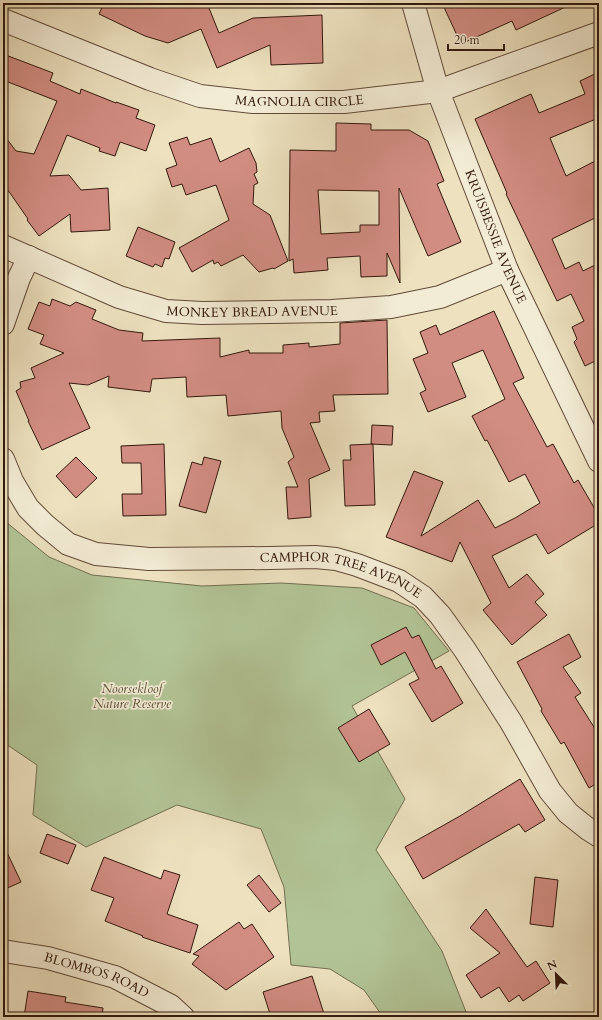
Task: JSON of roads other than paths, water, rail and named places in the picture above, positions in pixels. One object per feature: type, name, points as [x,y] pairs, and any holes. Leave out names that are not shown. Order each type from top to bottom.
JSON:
[{"type":"street","name":"KRUISBESSIE AVENUE","points":[[413,3],[438,91],[507,270],[599,461]]},
{"type":"street","name":"MAGNOLIA CIRCLE","points":[[3,20],[150,79],[200,96],[253,102],[344,102],[438,91],[599,33]]},
{"type":"street","name":"MONKEY BREAD AVENUE","points":[[3,246],[119,297],[166,311],[202,313],[332,311],[391,307],[440,297],[507,270]]},
{"type":"street","points":[[3,324],[19,278],[29,257]]},
{"type":"street","name":"CAMPHOR TREE AVENUE","points":[[3,459],[12,480],[28,508],[68,544],[96,554],[149,558],[315,557],[336,559],[357,564],[399,581],[423,597],[440,615],[465,650],[511,722],[550,791],[568,813],[599,836]]},
{"type":"street","name":"BLOMBOS ROAD","points":[[3,951],[48,958],[115,977],[171,1006],[183,1017]]},
{"type":"park label","name":"Noorsekloof Nature Reserve","points":[[132,696]]}]
